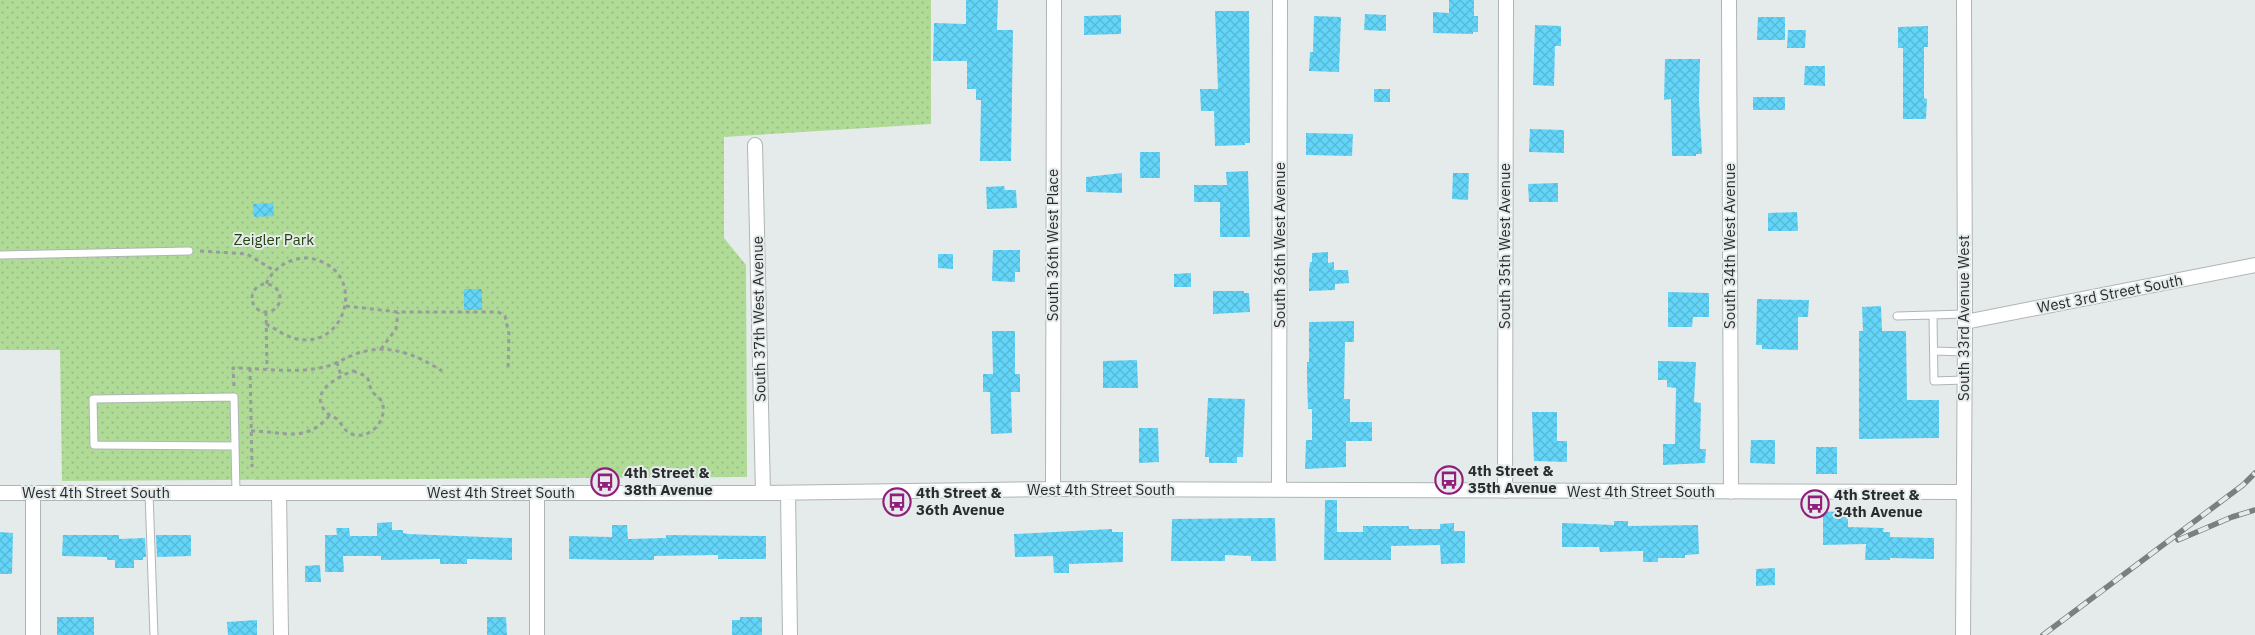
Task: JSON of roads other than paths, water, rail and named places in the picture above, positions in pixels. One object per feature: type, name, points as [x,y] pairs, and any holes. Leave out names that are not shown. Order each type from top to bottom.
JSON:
[{"type":"street","name":"South 36th West Place","points":[[1053,490],[1054,0]]},
{"type":"street","name":"South 36th West Avenue","points":[[1280,0],[1280,490]]},
{"type":"street","name":"South 35th West Avenue","points":[[1504,491],[1506,0]]},
{"type":"street","name":"South 34th West Avenue","points":[[1729,0],[1731,492]]},
{"type":"street","name":"South 33rd Avenue West","points":[[1963,635],[1962,492],[1965,352],[1964,0]]},
{"type":"street","name":"South 37th West Avenue","points":[[755,146],[764,494]]},
{"type":"street","name":"West 3rd Street South","points":[[1965,318],[2255,265]]},
{"type":"street","name":"West 4th Street South","points":[[0,494],[764,494],[1053,490],[1962,492]]},
{"type":"street","points":[[279,493],[281,635]]},
{"type":"street","points":[[788,493],[790,635]]},
{"type":"street","points":[[33,494],[33,635]]},
{"type":"street","points":[[537,494],[537,635]]},
{"type":"lane","points":[[0,255],[189,251]]},
{"type":"lane","points":[[1897,316],[1933,315],[1965,318]]},
{"type":"lane","points":[[1933,315],[1934,381],[1964,380]]},
{"type":"lane","points":[[1934,351],[1965,352]]},
{"type":"lane","points":[[235,446],[94,445],[93,399],[234,397],[236,493]]},
{"type":"lane","points":[[149,494],[154,635]]},
{"type":"railway","points":[[2043,635],[2243,485],[2255,473]]},
{"type":"railway","points":[[2178,540],[2232,517],[2255,510]]},
{"type":"place","name":"4th Street & 35th Avenue","points":[[1449,480]]},
{"type":"place","name":"4th Street & 38th Avenue","points":[[605,482]]},
{"type":"place","name":"4th Street & 36th Avenue","points":[[897,502]]},
{"type":"place","name":"4th Street & 34th Avenue","points":[[1815,504]]},
{"type":"park label","name":"Zeigler Park","points":[[274,240]]}]
